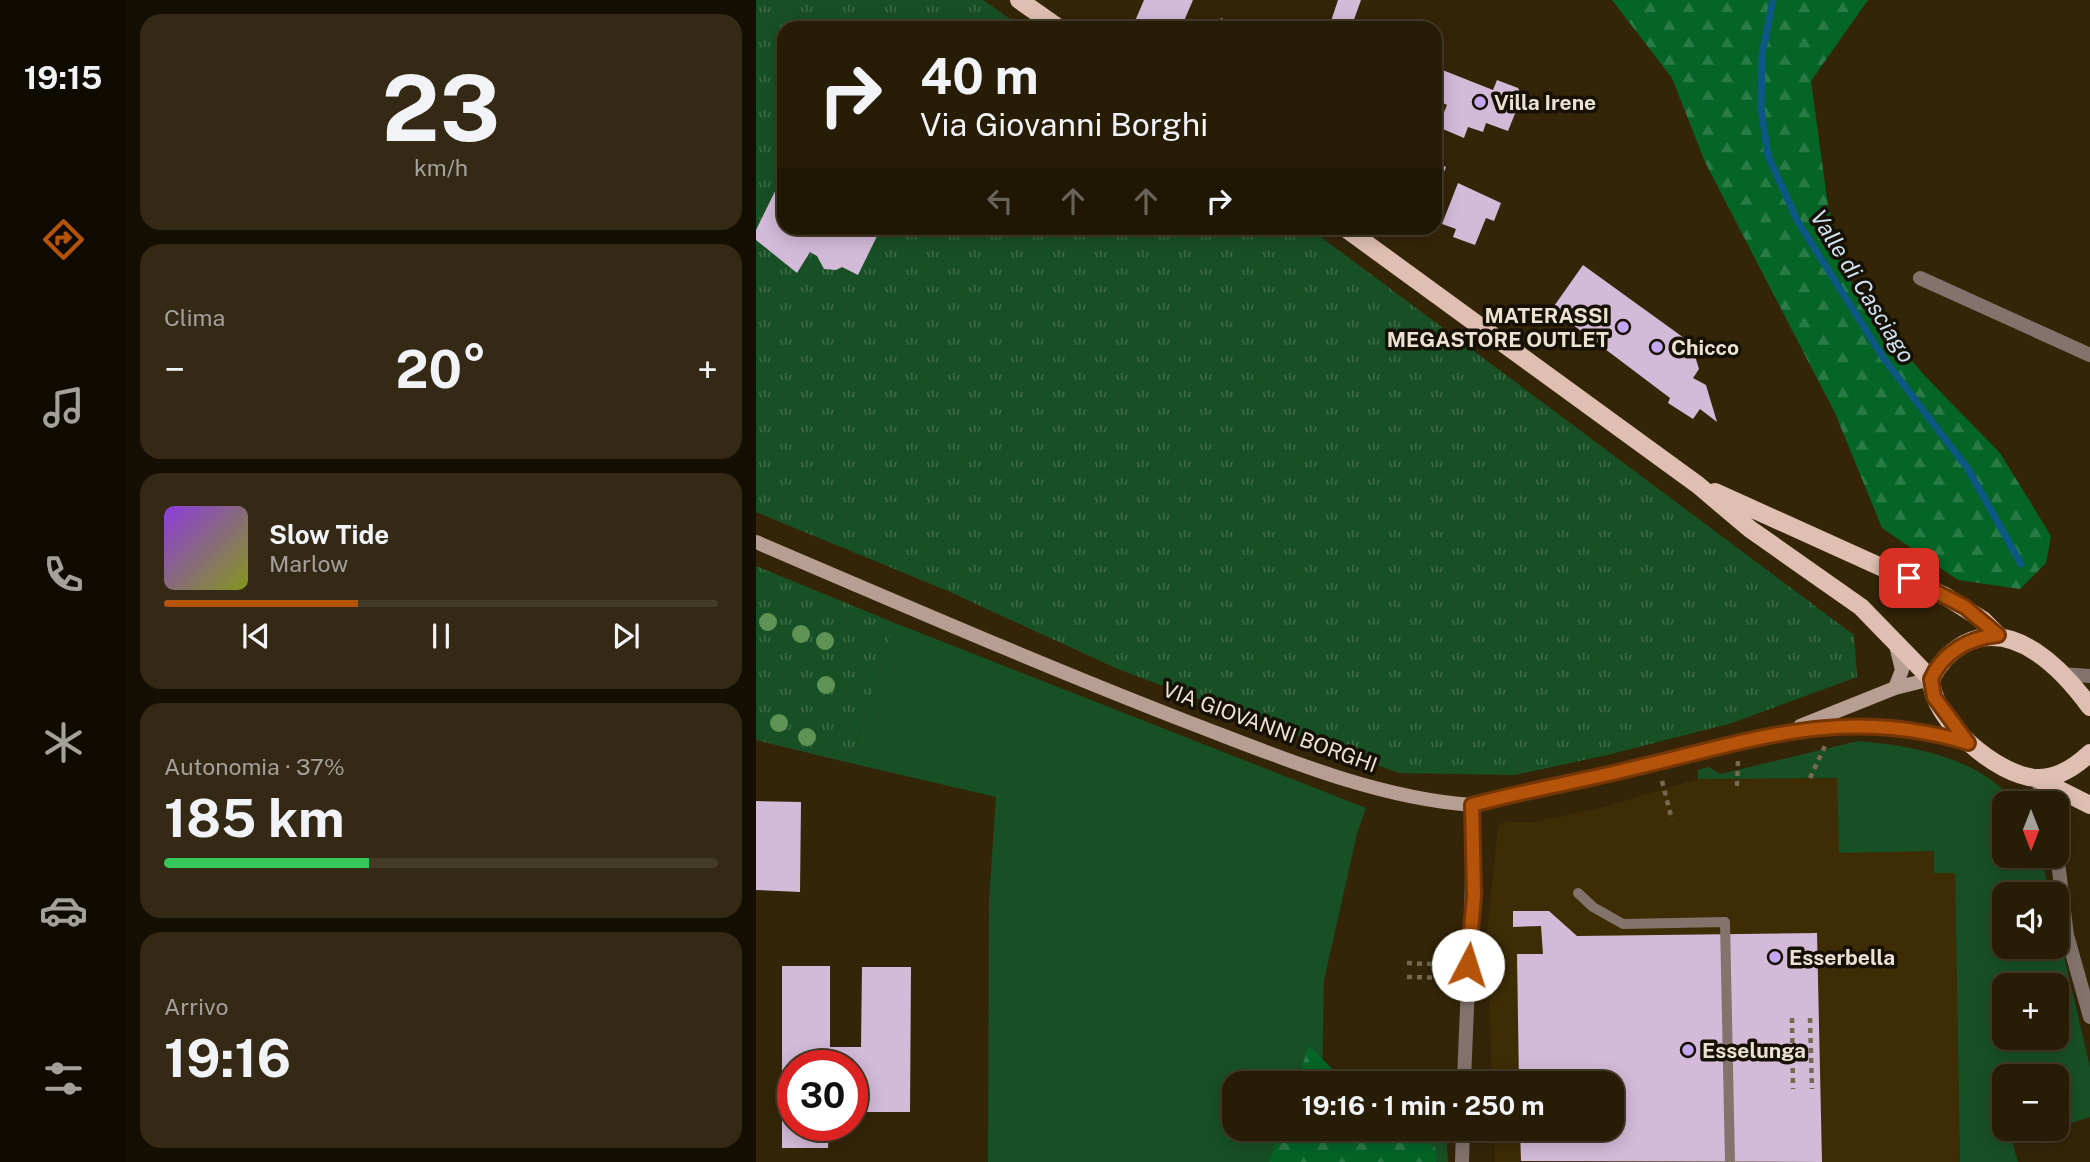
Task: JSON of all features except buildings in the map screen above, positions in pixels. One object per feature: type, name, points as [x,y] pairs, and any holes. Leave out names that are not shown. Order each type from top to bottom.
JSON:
[{"type":"main road","points":[[1019,0],[1049,21]]},
{"type":"main road","points":[[1355,235],[1698,485],[1750,529],[1861,607],[1931,679],[1934,697],[1968,743],[2009,768],[2036,778],[2090,806]]},
{"type":"main road","points":[[1698,485],[1945,596],[1974,614],[1998,635],[2018,642],[2061,674],[2090,708]]},
{"type":"main road","name":"VIA GIOVANNI BORGHI","points":[[756,542],[1114,693],[1273,755],[1399,794],[1472,805],[1793,729],[1895,688],[1931,679]]},
{"type":"main road","points":[[1931,679],[1945,658],[1960,646],[1983,637],[1998,635]]},
{"type":"main road","points":[[1892,637],[1902,670],[1895,688]]},
{"type":"main road","name":"VIA GIOVANNI BORGHI","points":[[1793,729],[1908,728],[1968,743]]},
{"type":"main road","points":[[2036,778],[2064,772],[2090,753]]},
{"type":"street","points":[[1920,278],[2090,355]]},
{"type":"street","points":[[2061,674],[2090,676]]},
{"type":"street","points":[[2036,778],[2042,791]]},
{"type":"street","points":[[1464,1071],[1468,965],[1474,895],[1472,805]]},
{"type":"street","points":[[2059,868],[2067,935],[2090,1017]]},
{"type":"street","points":[[1462,1162],[1463,1141]]},
{"type":"lane","points":[[1578,893],[1593,907],[1623,924],[1725,922],[1730,1162]]},
{"type":"path","points":[[1810,778],[1836,727]]},
{"type":"path","points":[[1737,786],[1739,757]]},
{"type":"path","points":[[1657,763],[1672,820]]},
{"type":"path","points":[[1407,964],[1443,964]]},
{"type":"path","points":[[1408,976],[1448,978],[1447,990]]},
{"type":"path","points":[[1792,1018],[1793,1089]]},
{"type":"path","points":[[1810,1018],[1812,1089]]},
{"type":"shaded area","points":[[1838,778],[1934,851],[1955,873],[1960,1162],[1495,1162],[1494,1141],[1624,1141],[1624,1071],[1492,1071],[1487,933],[1498,826],[1505,822],[1535,822],[1600,808],[1698,779]]},
{"type":"green space","points":[[756,0],[983,0],[1013,21],[777,21],[777,235],[1318,235],[1854,635],[1857,677],[1732,723],[1515,775],[1399,773],[1120,670],[948,591],[756,512]]},
{"type":"green space","points":[[1612,0],[1868,0],[1811,81],[1828,206],[1854,291],[1923,374],[2000,453],[2051,536],[2046,563],[2020,589],[1958,580],[1882,528],[1835,413],[1705,162],[1672,78]]},
{"type":"green space","points":[[756,566],[895,623],[850,763],[756,740]]},
{"type":"green space","points":[[895,623],[1366,808],[1357,834],[1324,980],[1322,1071],[1222,1071],[1222,1141],[1447,1141],[1448,1162],[988,1162],[989,900],[996,797],[850,763]]},
{"type":"green space","points":[[1858,741],[1901,746],[1944,757],[1964,764],[2001,787],[2005,791],[1992,791],[1992,868],[2044,868],[2047,882],[1992,882],[1992,959],[2065,959],[2068,973],[1992,973],[1992,1050],[2069,1050],[2069,977],[2090,1067],[2090,1117],[2069,1124],[2069,1064],[1992,1064],[1992,1141],[2012,1141],[2018,1162],[1960,1162],[1955,873],[1934,873],[1934,851],[1839,853],[1837,778],[1698,779],[1698,770],[1709,767],[1720,774]]},
{"type":"green space","points":[[1309,1046],[1335,1071],[1300,1071]]},
{"type":"green space","points":[[1277,1141],[1421,1141],[1435,1147],[1436,1162],[1269,1162]]},
{"type":"waterway","name":"Valle di Casciago","points":[[1773,0],[1762,55],[1761,108],[1768,156],[1798,222],[1884,359],[1968,469],[2021,564]]},
{"type":"place","name":"Villa Irene","points":[[1480,102]]},
{"type":"place","name":"MATERASSI MEGASTORE OUTLET","points":[[1623,327]]},
{"type":"place","name":"Chicco","points":[[1657,347]]},
{"type":"place","name":"Esserbella","points":[[1775,957]]},
{"type":"place","name":"Esselunga","points":[[1688,1050]]},
{"type":"route","points":[[1468,965],[1474,895],[1472,805],[1511,794],[1608,775],[1793,729],[1875,725],[1940,734],[1968,743],[1934,697],[1931,679],[1945,658],[1960,646],[1983,637],[1998,635],[1965,607],[1909,578]]}]
